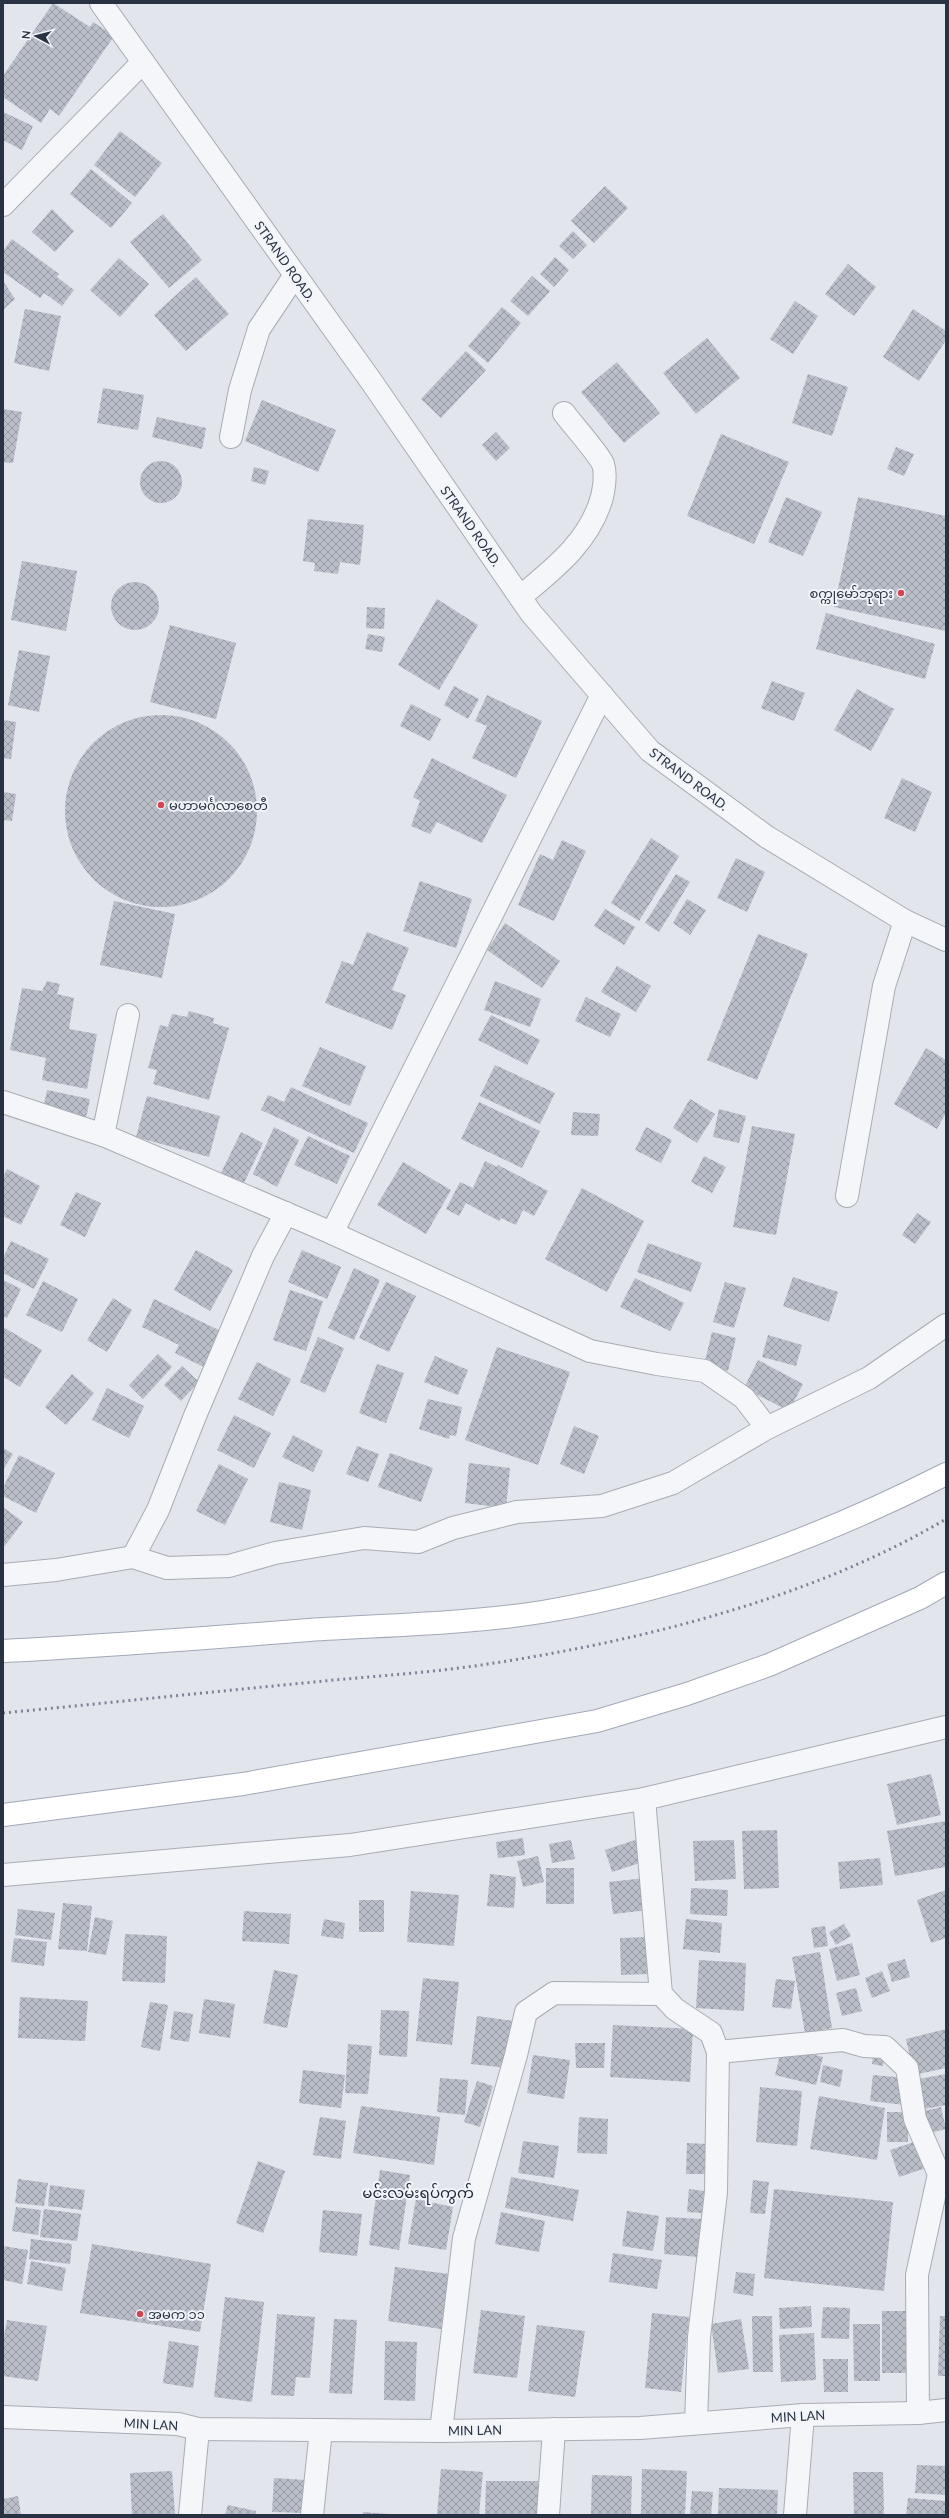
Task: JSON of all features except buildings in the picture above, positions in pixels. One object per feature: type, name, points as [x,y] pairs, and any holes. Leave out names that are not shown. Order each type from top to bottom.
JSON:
[{"type":"main road","points":[[3,1651],[146,1644],[309,1630],[464,1621],[542,1612],[627,1594],[720,1568],[816,1533],[896,1499],[946,1474]]},
{"type":"main road","points":[[3,1814],[243,1784],[597,1721],[687,1694],[769,1665],[920,1598],[946,1583]]},
{"type":"street","name":"STRAND ROAD.","points":[[101,3],[295,275],[531,613],[650,751],[767,836],[906,921],[946,940]]},
{"type":"street","points":[[3,205],[143,62]]},
{"type":"street","points":[[231,437],[240,390],[259,329],[295,275]]},
{"type":"street","points":[[520,597],[549,574],[588,532],[597,515],[604,487],[603,464],[564,413]]},
{"type":"street","points":[[332,1233],[602,695]]},
{"type":"street","points":[[847,1196],[884,986],[906,921]]},
{"type":"street","points":[[103,1135],[128,1015]]},
{"type":"street","points":[[3,1102],[103,1135],[332,1233],[590,1351],[657,1364],[705,1371],[744,1398],[767,1428]]},
{"type":"street","points":[[133,1557],[158,1510],[195,1416],[260,1264],[286,1213]]},
{"type":"street","points":[[3,1575],[56,1570],[133,1557],[167,1568],[229,1566],[275,1553],[364,1538],[418,1542],[453,1528],[517,1512],[602,1506],[673,1483],[767,1428],[869,1378],[946,1325]]},
{"type":"street","points":[[3,1875],[350,1845],[644,1799],[946,1727]]},
{"type":"street","points":[[644,1799],[661,1994],[675,2009],[711,2033],[718,2052],[716,2192],[698,2338],[696,2423]]},
{"type":"street","points":[[441,2431],[464,2238],[516,2055],[526,2012],[554,1993],[661,1994]]},
{"type":"street","points":[[718,2052],[843,2040],[864,2046],[885,2047],[907,2068],[914,2118],[938,2174],[917,2275],[918,2413]]},
{"type":"street","name":"MIN LAN","points":[[3,2417],[178,2424],[198,2429],[441,2431],[640,2428],[803,2415],[918,2413],[946,2410]]},
{"type":"street","points":[[795,2515],[803,2415]]},
{"type":"street","points":[[190,2515],[198,2429]]},
{"type":"street","points":[[548,2515],[554,2429]]},
{"type":"street","points":[[312,2515],[321,2430]]},
{"type":"railway","points":[[3,1713],[445,1670],[488,1664],[605,1643],[665,1629],[783,1594],[840,1572],[894,1547],[946,1519]]},
{"type":"place","name":"စက္ကုမော်ဘုရား","points":[[901,593]]},
{"type":"place","name":"မဟာမင်္ဂလာစေတီ","points":[[161,805]]},
{"type":"place","name":"အမက ၁၁","points":[[140,2314]]},
{"type":"district","name":"မင်းလမ်းရပ်ကွက်","points":[[418,2192]]}]
